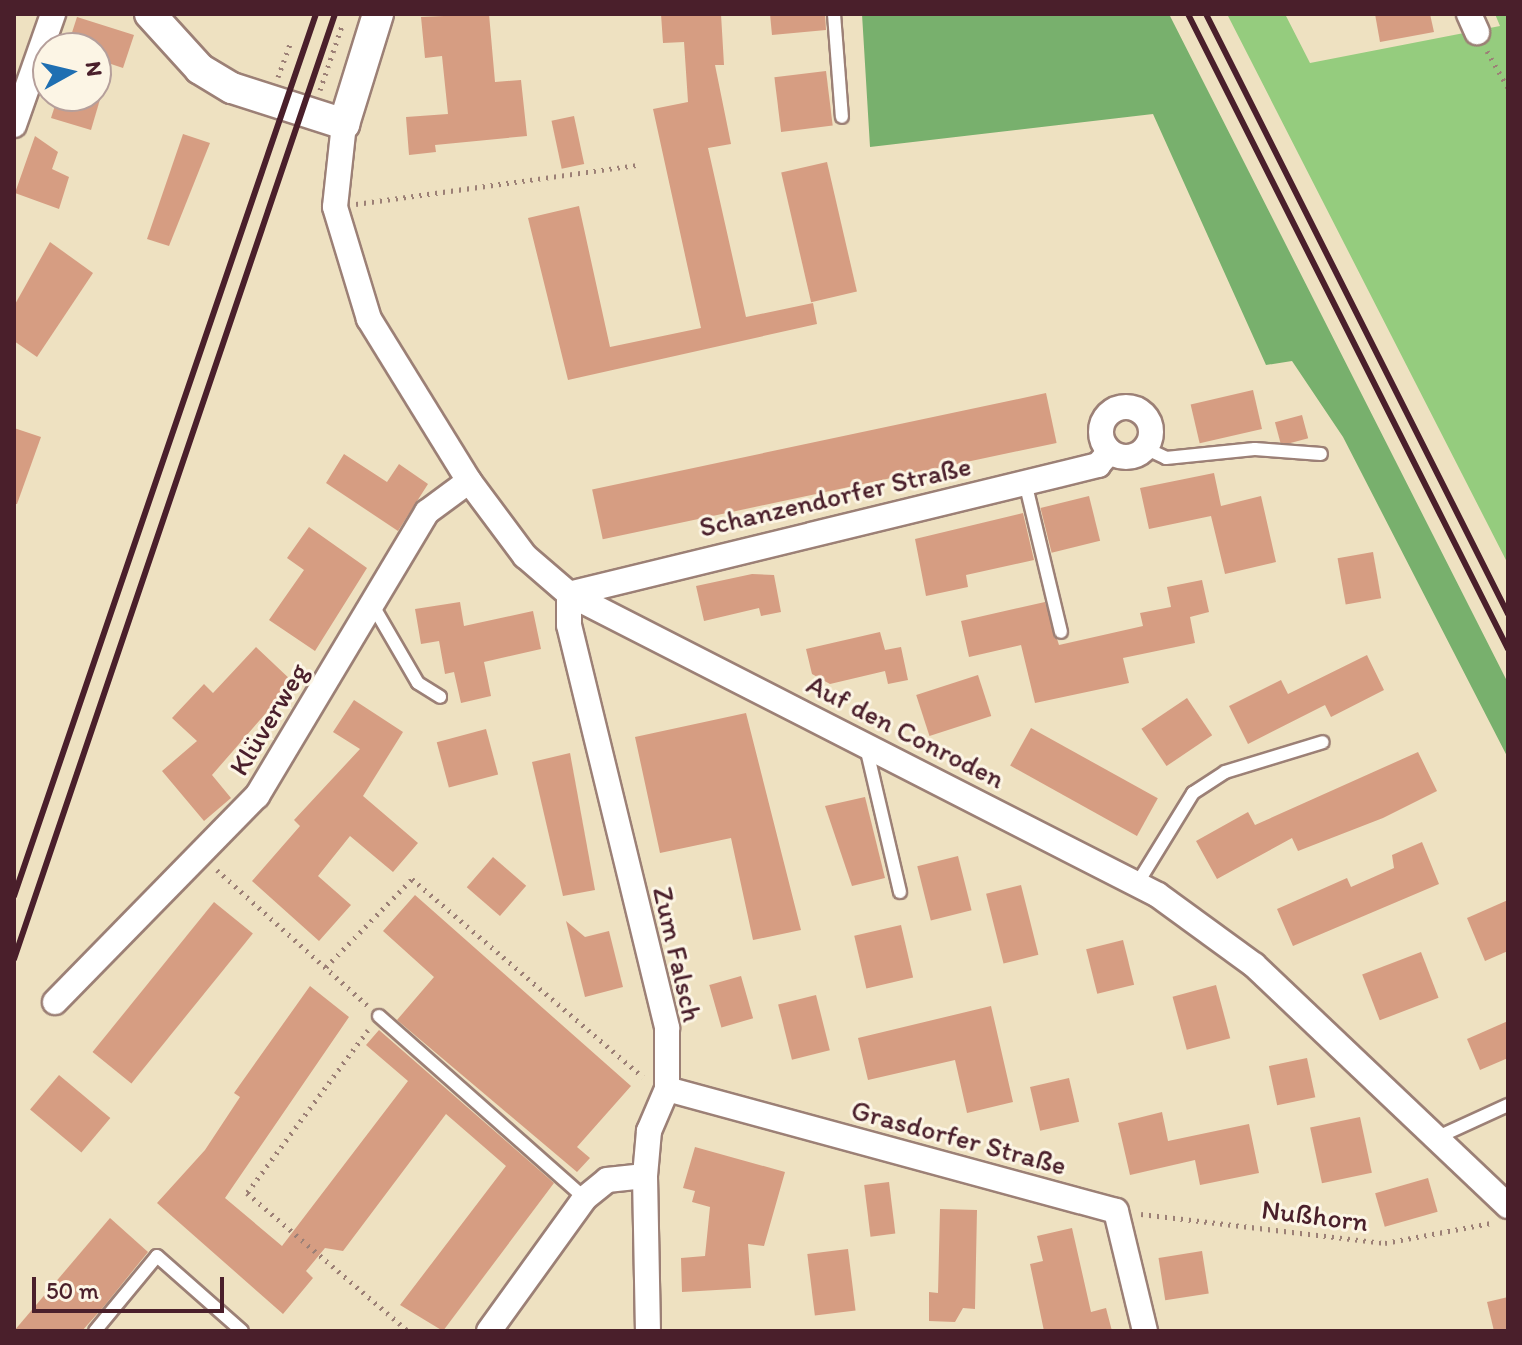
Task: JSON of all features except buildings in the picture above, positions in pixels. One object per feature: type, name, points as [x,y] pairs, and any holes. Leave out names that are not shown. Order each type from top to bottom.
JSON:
[{"type":"street","points":[[14,125],[53,14]]},
{"type":"street","points":[[150,14],[200,69],[270,100],[344,124],[378,14]]},
{"type":"street","name":"Auf den Conroden","points":[[344,124],[335,207],[346,260],[369,319],[469,481],[525,556],[569,594],[1137,884],[1254,965],[1508,1206]]},
{"type":"street","points":[[1110,451],[1102,424],[1124,407],[1148,420],[1145,448]]},
{"type":"street","name":"Schanzendorfer Straße","points":[[569,594],[1098,465],[1110,451],[1128,456],[1145,448]]},
{"type":"street","name":"Klüverweg","points":[[55,1002],[197,852],[257,796],[427,512],[469,481]]},
{"type":"street","name":"Zum Falsch","points":[[569,594],[569,625],[667,1028],[667,1089],[649,1131],[645,1176],[648,1331]]},
{"type":"street","name":"Grasdorfer Straße","points":[[667,1089],[1116,1211]]},
{"type":"street","points":[[489,1331],[585,1198],[607,1180],[645,1176]]},
{"type":"street","points":[[1116,1211],[1145,1331]]},
{"type":"lane","points":[[834,14],[842,117]]},
{"type":"lane","points":[[1145,448],[1166,458],[1255,449],[1321,454]]},
{"type":"lane","points":[[1025,482],[1061,632]]},
{"type":"lane","points":[[372,604],[418,683],[440,697]]},
{"type":"lane","points":[[1137,884],[1193,793],[1225,772],[1323,742]]},
{"type":"lane","points":[[865,744],[900,892]]},
{"type":"lane","points":[[379,1016],[585,1198]]},
{"type":"lane","points":[[1438,1137],[1508,1105]]},
{"type":"lane","points":[[95,1331],[157,1256],[242,1331]]},
{"type":"path","points":[[312,114],[343,23]]},
{"type":"path","points":[[1473,23],[1508,88]]},
{"type":"path","points":[[270,100],[291,41]]},
{"type":"path","points":[[335,207],[636,165]]},
{"type":"path","points":[[197,852],[379,1016],[247,1193],[408,1331]]},
{"type":"path","points":[[326,967],[412,879],[641,1077],[667,1089]]},
{"type":"path","name":"Nußhorn","points":[[1116,1211],[1385,1243],[1508,1220]]},
{"type":"green space","points":[[862,14],[1169,14],[1508,683],[1508,758],[1343,437],[1292,361],[1266,365],[1153,114],[870,147]]},
{"type":"green space","points":[[1227,14],[1285,14],[1310,63],[1500,26],[1495,14],[1508,14],[1508,564]]},
{"type":"railway","points":[[14,896],[316,14]]},
{"type":"railway","points":[[14,959],[335,14]]},
{"type":"railway","points":[[1188,14],[1508,649]]},
{"type":"railway","points":[[1206,14],[1508,614]]}]
